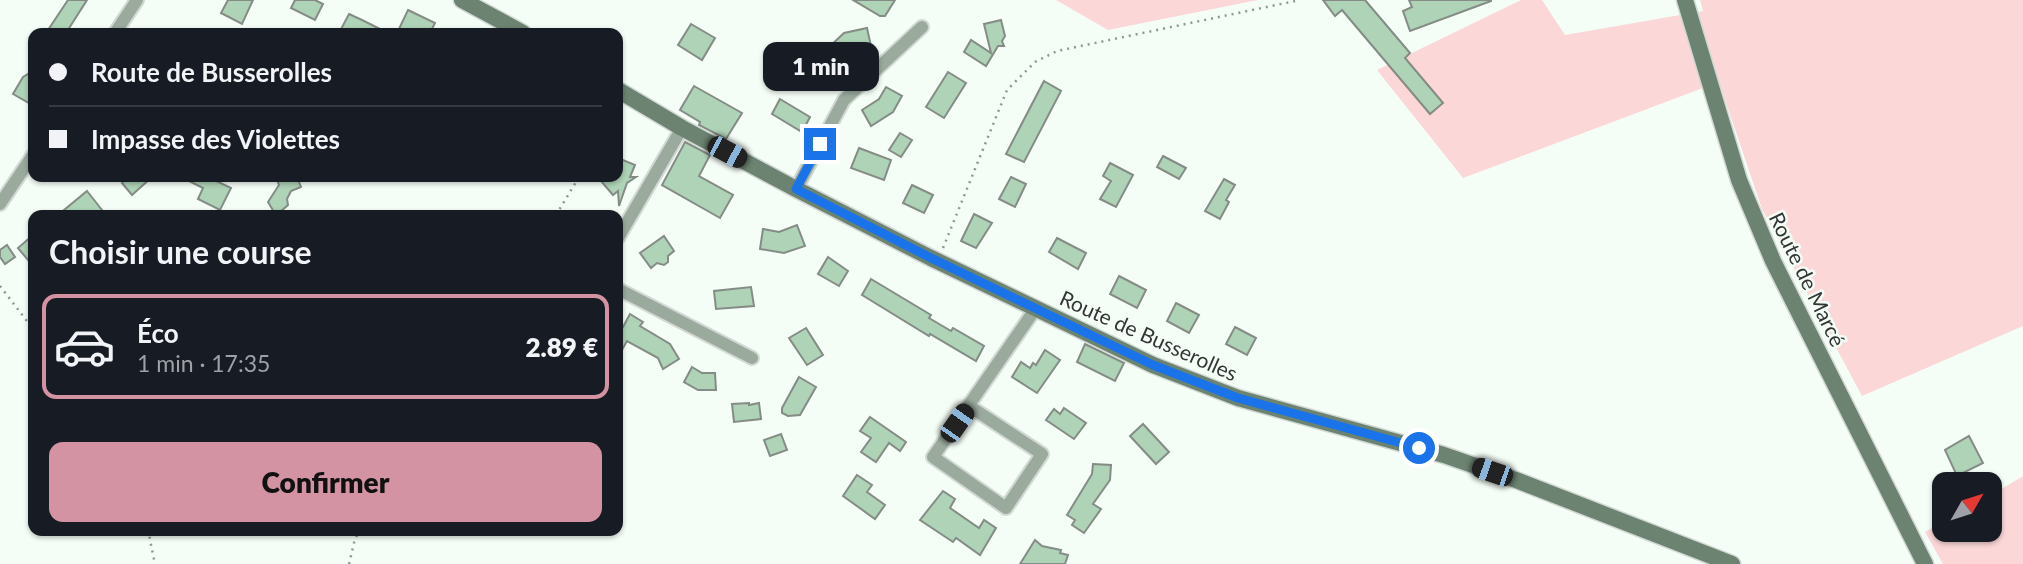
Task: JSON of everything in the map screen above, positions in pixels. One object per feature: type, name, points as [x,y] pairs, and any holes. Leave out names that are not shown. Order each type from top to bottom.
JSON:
[{"type":"main road","points":[[463,0],[514,28]]},
{"type":"main road","name":"Route de Marcé","points":[[1685,0],[1739,180],[1773,261],[1925,564]]},
{"type":"main road","name":"Route de Busserolles","points":[[623,93],[796,189],[1153,365],[1238,398],[1480,467],[1732,564]]},
{"type":"street","points":[[118,28],[137,0]]},
{"type":"street","points":[[796,189],[844,100],[922,27]]},
{"type":"street","points":[[623,229],[682,128]]},
{"type":"street","points":[[0,204],[28,162]]},
{"type":"street","points":[[623,292],[752,358]]},
{"type":"street","points":[[969,406],[1042,454],[1006,508],[933,457],[1036,308]]},
{"type":"path","points":[[938,261],[1007,90],[1035,62],[1056,51],[1300,0]]},
{"type":"path","points":[[559,210],[576,182]]},
{"type":"path","points":[[0,286],[28,322]]},
{"type":"path","points":[[149,536],[155,564]]},
{"type":"path","points":[[349,564],[357,536]]},
{"type":"shaded area","points":[[1056,0],[1258,0],[1108,30]]},
{"type":"shaded area","points":[[1521,0],[1542,0],[1565,35],[1703,11],[1700,0],[2023,0],[2023,326],[1862,396],[1762,209],[1719,82],[1463,178],[1377,70]]},
{"type":"shaded area","points":[[2023,476],[2023,564],[1943,564],[1925,532],[1932,528],[1932,542],[2002,542],[2002,489]]},
{"type":"building","points":[[68,0],[87,0],[69,28],[49,28]]},
{"type":"building","points":[[228,0],[253,0],[242,24],[221,13]]},
{"type":"building","points":[[295,0],[315,0],[323,4],[315,20],[291,8]]},
{"type":"building","points":[[853,0],[895,0],[885,16],[880,16]]},
{"type":"building","points":[[1323,0],[1365,0],[1410,53],[1405,58],[1443,103],[1430,114],[1342,10],[1335,16]]},
{"type":"building","points":[[1409,0],[1491,1],[1410,31],[1403,11],[1412,7]]},
{"type":"building","points":[[408,10],[435,23],[432,28],[399,28]]},
{"type":"building","points":[[349,14],[378,28],[342,28]]},
{"type":"building","points":[[1001,20],[1005,36],[1002,41],[1004,46],[998,46],[986,66],[964,52],[971,40],[991,53],[984,24]]},
{"type":"building","points":[[691,24],[715,38],[702,60],[678,45]]},
{"type":"building","points":[[867,28],[871,46],[856,50],[842,62],[829,47],[844,33]]},
{"type":"building","points":[[948,72],[966,83],[944,118],[926,107]]},
{"type":"building","points":[[28,74],[28,102],[13,94],[23,77]]},
{"type":"building","points":[[1044,81],[1061,91],[1024,162],[1006,154]]},
{"type":"building","points":[[694,86],[742,113],[726,139],[699,125],[700,122],[680,110]]},
{"type":"building","points":[[886,87],[902,96],[893,112],[871,126],[862,110],[879,99]]},
{"type":"building","points":[[780,99],[810,117],[802,132],[772,114]]},
{"type":"building","points":[[900,133],[912,140],[901,157],[889,150]]},
{"type":"building","points":[[685,142],[710,155],[699,176],[733,195],[720,218],[662,185]]},
{"type":"building","points":[[859,148],[891,160],[884,180],[851,168]]},
{"type":"building","points":[[1163,156],[1186,168],[1179,179],[1157,167]]},
{"type":"building","points":[[623,160],[635,165],[630,177],[636,177],[627,183],[619,206],[618,191],[613,195],[602,182],[623,182]]},
{"type":"building","points":[[1110,163],[1133,175],[1116,207],[1100,199],[1111,181],[1103,176]]},
{"type":"building","points":[[1011,177],[1026,184],[1015,207],[999,199]]},
{"type":"building","points":[[1224,179],[1235,185],[1226,200],[1229,202],[1220,219],[1205,211]]},
{"type":"building","points":[[123,182],[146,182],[132,195]]},
{"type":"building","points":[[191,182],[218,182],[231,188],[220,210],[198,199],[203,188]]},
{"type":"building","points":[[278,182],[299,182],[301,187],[291,191],[287,199],[288,205],[282,210],[273,210],[268,202],[279,185]]},
{"type":"building","points":[[912,185],[933,195],[924,213],[903,203]]},
{"type":"building","points":[[87,191],[102,210],[64,210]]},
{"type":"building","points":[[974,214],[992,223],[976,248],[961,241]]},
{"type":"building","points":[[797,225],[805,246],[784,253],[760,249],[763,229],[779,232]]},
{"type":"building","points":[[664,236],[674,251],[664,265],[657,263],[651,268],[640,253]]},
{"type":"building","points":[[1057,238],[1086,253],[1078,269],[1049,252]]},
{"type":"building","points":[[28,239],[28,260],[18,248]]},
{"type":"building","points":[[7,245],[15,257],[5,264],[0,257],[0,250]]},
{"type":"building","points":[[828,257],[848,271],[839,286],[818,274]]},
{"type":"building","points":[[1119,276],[1146,290],[1137,308],[1110,294]]},
{"type":"building","points":[[871,279],[931,315],[929,318],[984,346],[976,361],[862,295]]},
{"type":"building","points":[[751,287],[754,306],[716,309],[714,291]]},
{"type":"building","points":[[1176,303],[1199,315],[1189,333],[1167,321]]},
{"type":"building","points":[[630,314],[643,322],[640,326],[670,344],[679,359],[663,369],[658,358],[627,341],[623,348],[623,327]]},
{"type":"building","points":[[1235,327],[1256,338],[1247,355],[1226,344]]},
{"type":"building","points":[[806,328],[823,355],[807,365],[789,338]]},
{"type":"building","points":[[1085,344],[1124,363],[1115,381],[1077,362]]},
{"type":"building","points":[[1045,350],[1060,360],[1037,393],[1012,377],[1021,362],[1030,368],[1033,363],[1036,365]]},
{"type":"building","points":[[692,367],[702,373],[715,373],[716,390],[698,390],[684,382]]},
{"type":"building","points":[[799,377],[816,387],[800,415],[788,416],[782,413],[782,408]]},
{"type":"building","points":[[759,403],[761,419],[734,422],[732,404]]},
{"type":"building","points":[[1064,408],[1086,423],[1074,439],[1046,420],[1054,409],[1060,414]]},
{"type":"building","points":[[870,417],[906,442],[900,451],[889,443],[876,462],[861,452],[871,438],[860,431]]},
{"type":"building","points":[[1143,424],[1169,452],[1156,464],[1130,436]]},
{"type":"building","points":[[781,434],[787,450],[770,456],[764,440]]},
{"type":"building","points":[[1969,436],[1983,463],[1965,472],[1955,472],[1945,450]]},
{"type":"building","points":[[1093,464],[1111,465],[1110,480],[1093,504],[1101,509],[1084,533],[1072,525],[1075,520],[1067,515],[1092,474]]},
{"type":"building","points":[[857,475],[872,485],[867,492],[885,505],[875,519],[843,496]]},
{"type":"building","points":[[943,491],[955,499],[950,508],[979,528],[984,520],[996,528],[980,555],[956,538],[953,542],[920,520]]},
{"type":"building","points":[[1035,540],[1042,546],[1061,550],[1060,553],[1068,555],[1065,564],[1020,564]]},
{"type":"route","points":[[820,144],[796,189],[931,258],[1153,365],[1217,390],[1419,448]]}]
